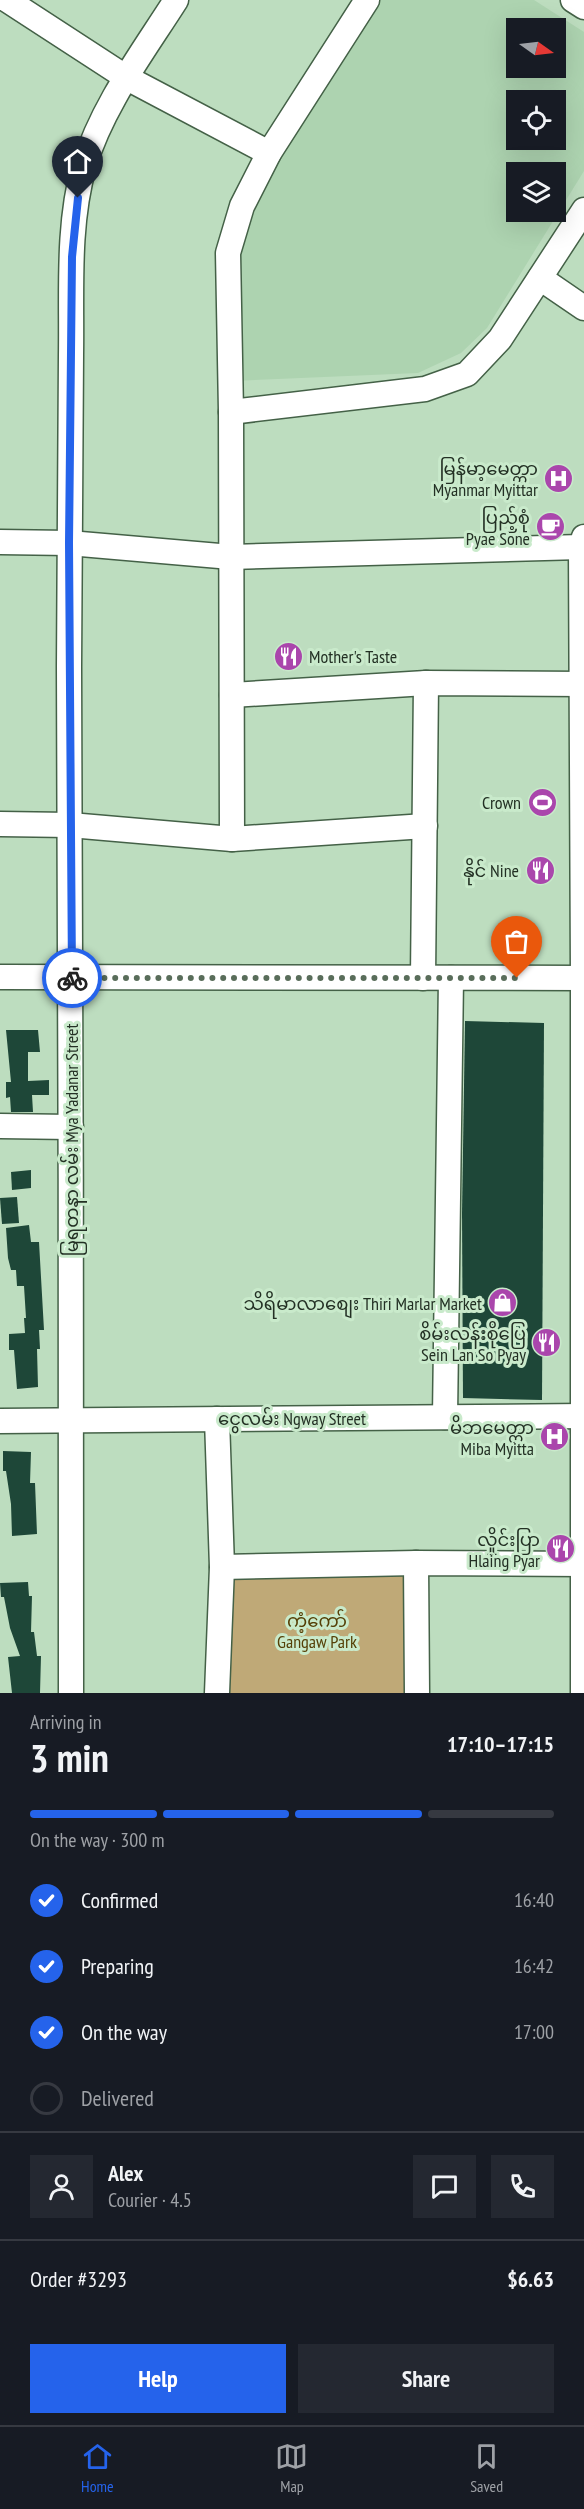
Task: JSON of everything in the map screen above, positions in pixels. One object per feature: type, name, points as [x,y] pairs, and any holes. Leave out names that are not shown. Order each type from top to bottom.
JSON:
[{"type":"street","points":[[7,0],[127,78],[268,153]]},
{"type":"street","name":"မြရတနာ လမ်း Mya Yadanar Street","points":[[71,1693],[69,543],[72,257],[84,166],[98,129],[176,0]]},
{"type":"street","points":[[232,839],[231,412],[228,253],[242,206],[268,153],[367,0]]},
{"type":"street","points":[[573,0],[584,7]]},
{"type":"street","points":[[231,412],[425,389],[467,374],[500,339],[584,210]]},
{"type":"street","points":[[540,278],[584,308]]},
{"type":"street","points":[[0,542],[69,543],[231,557],[582,542],[584,978],[582,1693]]},
{"type":"street","points":[[232,695],[426,683],[582,684]]},
{"type":"street","points":[[423,978],[426,683]]},
{"type":"street","points":[[0,824],[70,825],[232,839],[425,826]]},
{"type":"street","points":[[0,978],[584,978]]},
{"type":"street","points":[[445,1417],[451,978]]},
{"type":"street","points":[[0,1126],[71,1127]]},
{"type":"street","name":"ငွေလမ်း Ngway Street","points":[[0,1420],[583,1416]]},
{"type":"street","points":[[217,1419],[222,1567],[217,1693]]},
{"type":"street","points":[[222,1567],[416,1563],[583,1564]]},
{"type":"street","points":[[416,1563],[417,1693]]},
{"type":"shaded area","points":[[361,0],[534,0],[562,18],[506,18],[506,78],[566,78],[566,20],[584,32],[584,171],[566,200],[566,162],[506,162],[506,222],[552,222],[487,328],[461,353],[418,373],[232,381],[242,196]]},
{"type":"green space","name":"ကံ့ကော် Gangaw Park","points":[[413,1566],[412,1693],[222,1693],[222,1567]]},
{"type":"building","name":"သိရိမာလာစျေး Thiri Marlar Market","points":[[465,1021],[544,1023],[542,1400],[463,1398],[462,1213]]},
{"type":"building","points":[[6,1030],[38,1030],[40,1052],[28,1052],[28,1081],[49,1080],[49,1095],[32,1095],[33,1112],[11,1112],[10,1097],[6,1098],[6,1082],[11,1082]]},
{"type":"building","points":[[31,1170],[31,1188],[12,1190],[11,1172]]},
{"type":"building","points":[[17,1197],[19,1223],[2,1224],[0,1198]]},
{"type":"building","points":[[29,1225],[31,1242],[39,1242],[44,1330],[39,1330],[40,1349],[37,1349],[38,1387],[17,1389],[14,1350],[9,1350],[9,1334],[25,1333],[24,1286],[17,1286],[16,1270],[11,1270],[6,1228]]},
{"type":"building","points":[[3,1451],[31,1452],[30,1483],[35,1483],[37,1534],[12,1536],[11,1504],[6,1471],[3,1471]]},
{"type":"building","points":[[28,1582],[29,1596],[32,1596],[31,1632],[34,1632],[37,1656],[41,1656],[40,1693],[12,1693],[8,1657],[20,1656],[10,1628],[4,1597],[1,1597],[0,1583]]},
{"type":"way so far","points":[[72,978],[517,978]]},
{"type":"place","name":"မြန်မာ့မေတ္တာ Myanmar Myittar","points":[[559,478]]},
{"type":"place","name":"ပြည့်စုံ Pyae Sone","points":[[551,527]]},
{"type":"place","name":"Mother's Taste","points":[[288,656]]},
{"type":"place","name":"Crown","points":[[542,802]]},
{"type":"place","name":"နိုင် Nine","points":[[540,870]]},
{"type":"place","name":"သိရိမာလာစျေး Thiri Marlar Market","points":[[503,1303]]},
{"type":"place","name":"စိမ်းလန်းစိုပြေ Sein Lan So Pyay","points":[[547,1343]]},
{"type":"place","name":"မိဘမေတ္တာ Miba Myitta","points":[[555,1437]]},
{"type":"place","name":"လှိုင်းပြာ Hlaing Pyar","points":[[561,1549]]},
{"type":"route","points":[[72,978],[69,543],[72,257],[78,198]]}]
